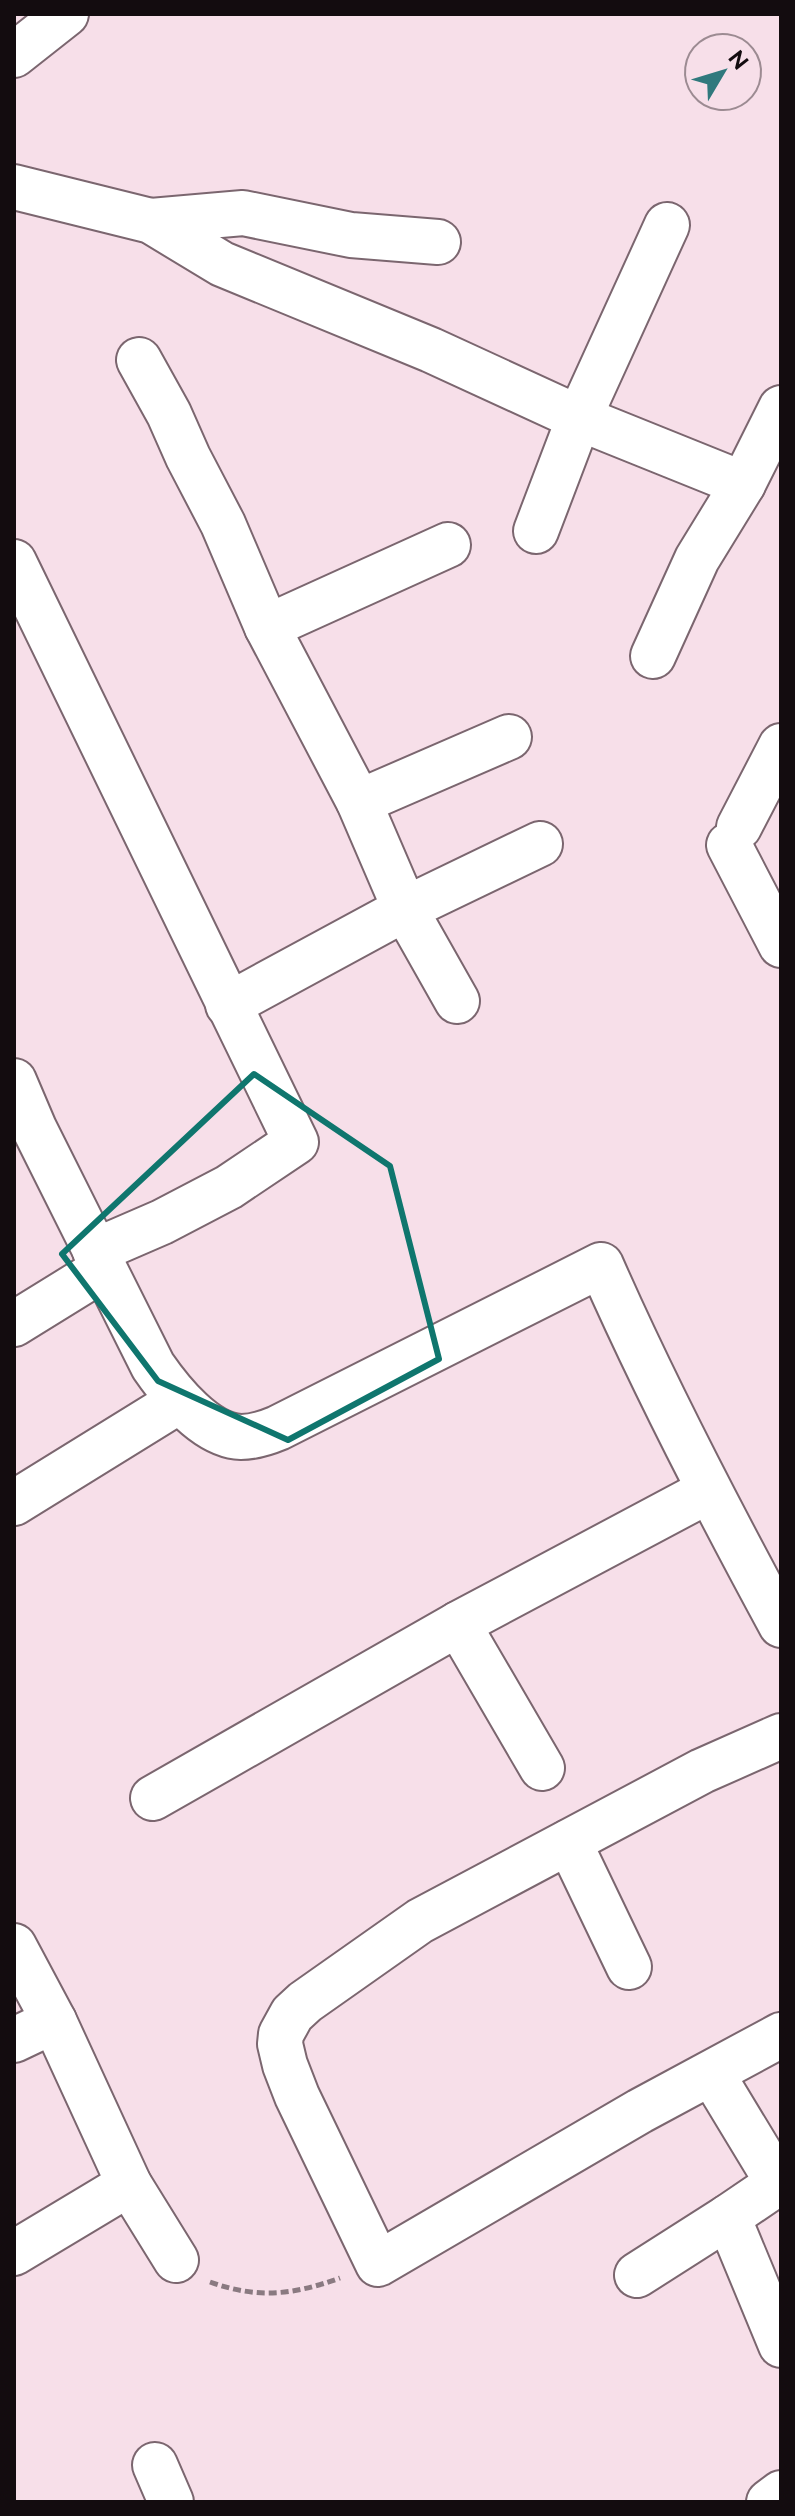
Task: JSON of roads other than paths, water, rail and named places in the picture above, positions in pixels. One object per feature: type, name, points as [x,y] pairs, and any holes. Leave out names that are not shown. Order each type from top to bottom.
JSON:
[{"type":"street","points":[[14,55],[66,14]]},
{"type":"street","points":[[14,187],[151,221],[222,264],[431,350],[579,418],[743,484]]},
{"type":"street","points":[[151,221],[243,213],[351,235],[438,242]]},
{"type":"street","points":[[536,531],[579,418],[667,225]]},
{"type":"street","points":[[139,360],[223,524],[267,627],[359,802],[405,909],[457,1001]]},
{"type":"street","points":[[653,656],[697,559],[743,484],[781,408]]},
{"type":"street","points":[[267,627],[448,545]]},
{"type":"street","points":[[14,562],[296,1142],[229,1187],[99,1260],[14,1324]]},
{"type":"street","points":[[359,802],[509,737]]},
{"type":"street","points":[[781,746],[734,836],[781,945]]},
{"type":"street","points":[[228,1005],[405,909],[540,844]]},
{"type":"street","points":[[14,1081],[24,1133],[99,1260],[153,1366],[179,1401],[221,1431],[238,1437],[266,1433],[601,1265],[708,1491],[781,1625]]},
{"type":"street","points":[[14,1503],[179,1401]]},
{"type":"street","points":[[153,1798],[458,1624],[708,1491]]},
{"type":"street","points":[[458,1624],[542,1768]]},
{"type":"street","points":[[781,1736],[702,1771],[420,1921],[305,2002],[284,2025],[280,2044],[297,2096],[378,2264],[640,2111],[781,2035]]},
{"type":"street","points":[[569,1842],[629,1967]]},
{"type":"street","points":[[14,1946],[54,2021],[129,2184],[176,2260]]},
{"type":"street","points":[[14,2040],[54,2021]]},
{"type":"street","points":[[637,2275],[778,2183],[712,2074]]},
{"type":"street","points":[[14,2253],[129,2184]]},
{"type":"street","points":[[728,2217],[781,2345]]},
{"type":"street","points":[[769,2502],[781,2493]]}]
